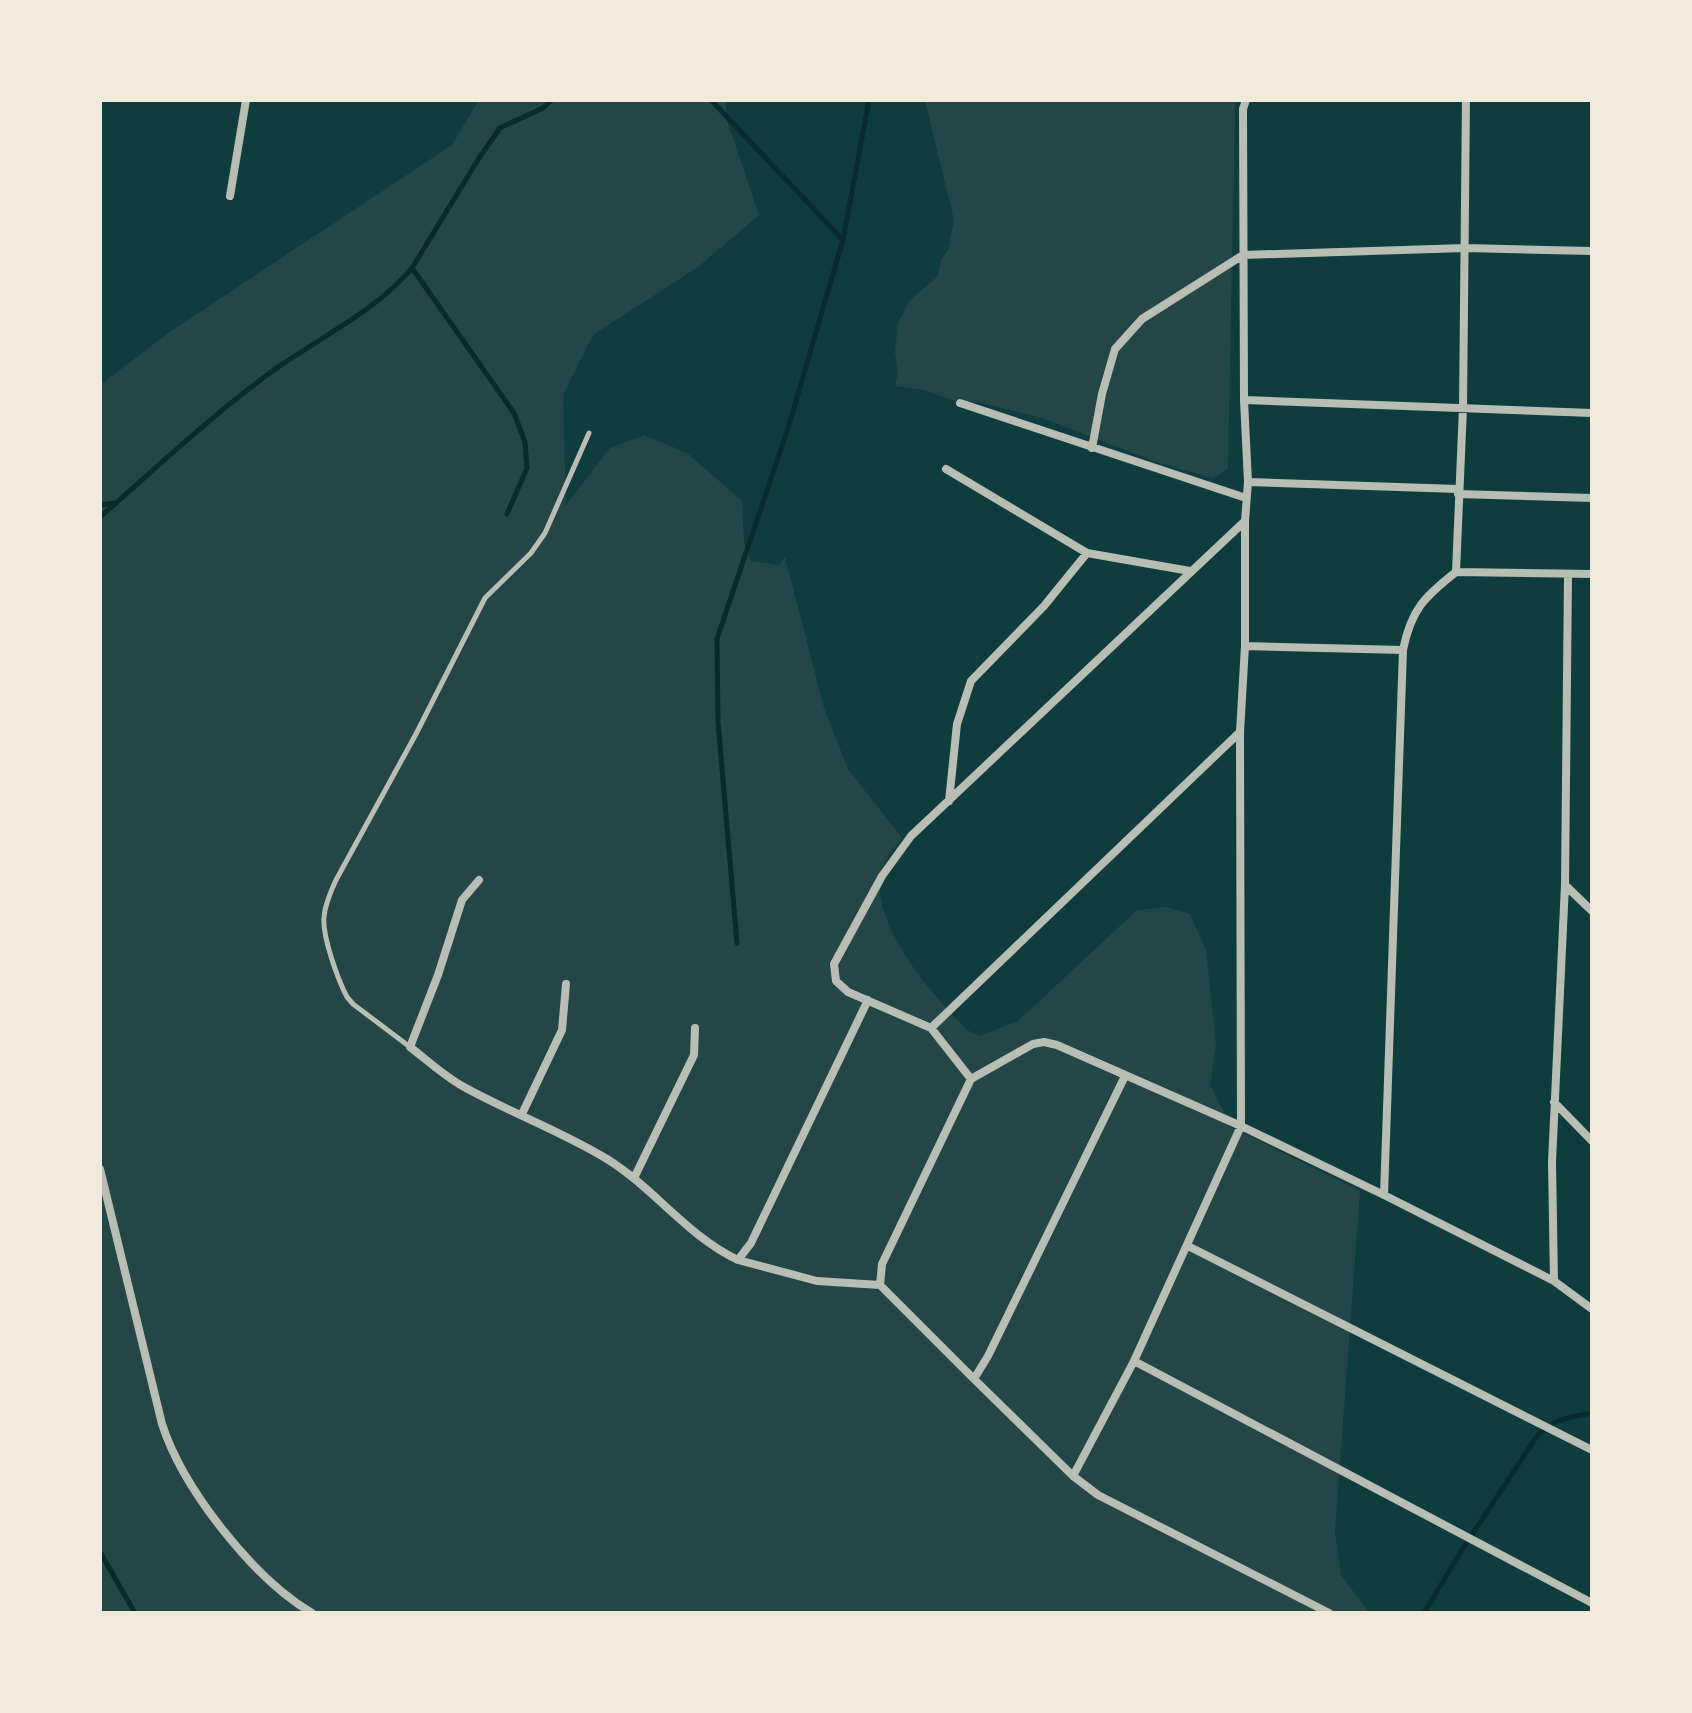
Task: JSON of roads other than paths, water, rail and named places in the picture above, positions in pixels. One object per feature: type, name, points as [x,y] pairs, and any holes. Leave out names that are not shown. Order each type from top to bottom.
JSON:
[{"type":"street","points":[[230,196],[246,100]]},
{"type":"street","points":[[1073,1476],[1134,1361],[1241,1126],[1240,732],[1248,482],[1243,255],[1243,109],[1246,100]]},
{"type":"street","points":[[1456,572],[1463,408],[1466,100]]},
{"type":"street","points":[[1092,448],[1102,394],[1115,349],[1142,319],[1243,255],[1465,248],[1592,251]]},
{"type":"street","points":[[1244,400],[1592,413]]},
{"type":"street","points":[[960,403],[1246,498]]},
{"type":"street","points":[[946,469],[1087,553],[1190,571]]},
{"type":"street","points":[[1248,482],[1592,498]]},
{"type":"street","points":[[971,1079],[931,1028],[848,992],[836,981],[834,964],[897,852],[1245,521]]},
{"type":"street","points":[[949,802],[957,724],[971,681],[1044,606],[1087,553]]},
{"type":"street","points":[[1384,1195],[1403,650],[1413,615],[1422,601],[1456,572],[1592,574]]},
{"type":"street","points":[[1554,1281],[1552,1162],[1565,885],[1568,574]]},
{"type":"street","points":[[1245,646],[1403,650]]},
{"type":"street","points":[[931,1028],[1240,732]]},
{"type":"street","points":[[479,880],[462,900],[410,1047],[464,1086],[607,1159],[634,1178],[716,1249],[738,1260],[817,1281],[880,1285],[1073,1476],[1098,1495],[1329,1613]]},
{"type":"street","points":[[1565,885],[1592,911]]},
{"type":"street","points":[[522,1114],[562,1030],[566,984]]},
{"type":"street","points":[[738,1260],[751,1243],[868,1000]]},
{"type":"street","points":[[634,1178],[694,1055],[695,1028]]},
{"type":"street","points":[[880,1285],[882,1264],[971,1079],[1033,1044],[1044,1042],[1241,1126],[1384,1195],[1554,1281],[1592,1309]]},
{"type":"street","points":[[974,1379],[1125,1076]]},
{"type":"street","points":[[1554,1102],[1592,1141]]},
{"type":"street","points":[[100,1169],[162,1424],[173,1452],[189,1483],[248,1560],[274,1585],[312,1613]]},
{"type":"street","points":[[1188,1246],[1592,1450]]},
{"type":"street","points":[[1134,1361],[1592,1603]]},
{"type":"lane","points":[[410,1047],[353,1004],[343,990],[325,929],[328,900],[473,618],[485,598],[540,543],[589,433]]},
{"type":"waterway","points":[[100,517],[251,387],[364,311],[397,284],[412,268],[500,128],[543,108],[552,100]]},
{"type":"waterway","points":[[711,100],[842,239]]},
{"type":"waterway","points":[[737,943],[718,722],[717,639],[788,428],[843,240],[869,100]]},
{"type":"waterway","points":[[412,268],[514,413],[525,442],[527,468],[507,514]]},
{"type":"waterway","points":[[100,505],[115,503]]},
{"type":"waterway","points":[[1424,1613],[1539,1433],[1558,1421],[1592,1413]]},
{"type":"waterway","points":[[100,1552],[135,1613]]}]
